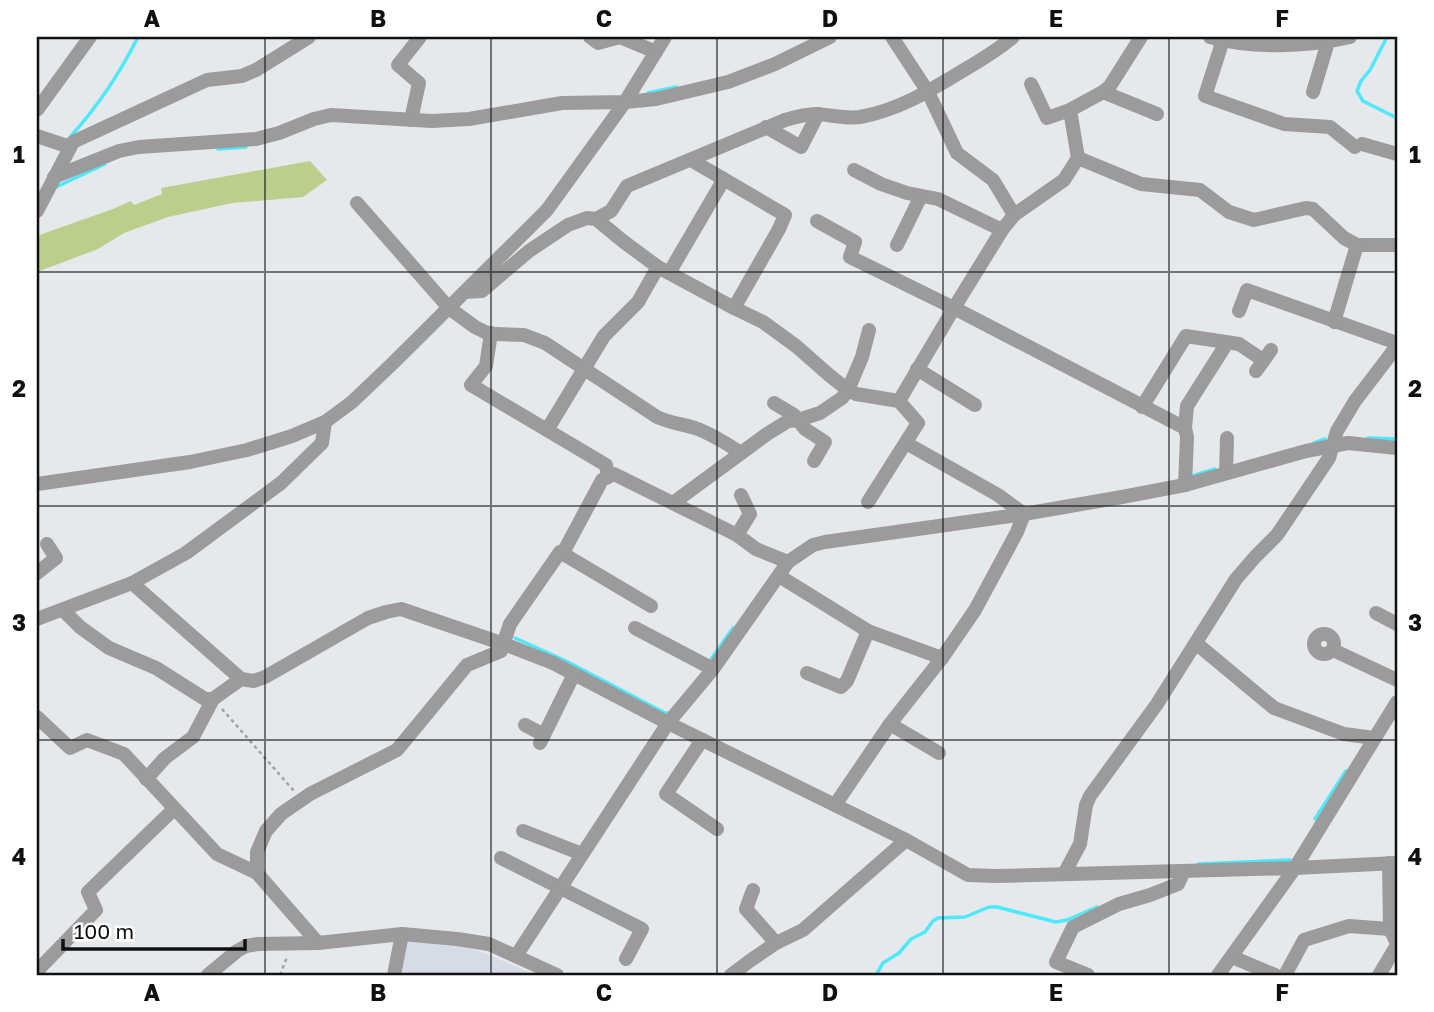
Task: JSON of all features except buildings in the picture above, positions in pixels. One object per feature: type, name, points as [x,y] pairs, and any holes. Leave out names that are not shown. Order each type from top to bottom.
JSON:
[{"type":"street","points":[[37,110],[90,37]]},
{"type":"street","points":[[37,211],[73,142],[207,80],[242,76],[256,70],[309,37]]},
{"type":"street","points":[[411,120],[419,83],[398,65],[420,37]]},
{"type":"street","points":[[590,37],[598,43],[620,37],[656,52]]},
{"type":"street","points":[[37,484],[190,462],[247,450],[325,422],[352,402],[547,210],[625,102],[665,37]]},
{"type":"street","points":[[49,186],[120,151],[139,147],[256,139],[331,115],[432,121],[469,119],[562,103],[656,99],[728,82],[775,64],[830,37]]},
{"type":"street","points":[[892,37],[928,92],[957,153],[993,180],[1014,215]]},
{"type":"street","points":[[596,219],[611,211],[627,187],[766,127],[799,116],[818,114],[844,118],[860,117],[893,108],[928,92],[1000,48],[1013,37]]},
{"type":"street","points":[[1031,84],[1047,118],[1070,110],[1110,86],[1141,37]]},
{"type":"street","points":[[1347,37],[1328,42],[1298,44],[1256,39],[1217,39],[1205,96],[1284,124],[1330,127],[1359,146],[1397,153]]},
{"type":"street","points":[[1313,92],[1328,42]]},
{"type":"street","points":[[1103,92],[1157,114]]},
{"type":"street","points":[[899,401],[1002,230],[1014,215],[1064,180],[1078,158],[1070,110]]},
{"type":"street","points":[[766,127],[801,147],[818,114]]},
{"type":"street","points":[[37,136],[70,147]]},
{"type":"street","points":[[1078,158],[1141,184],[1200,190],[1228,212],[1254,220],[1306,208],[1313,209],[1344,239],[1357,245],[1397,245]]},
{"type":"street","points":[[691,160],[785,215],[734,309]]},
{"type":"street","points":[[854,170],[907,193],[938,199],[1002,230]]},
{"type":"street","points":[[547,430],[604,336],[638,302],[664,270],[724,179]]},
{"type":"street","points":[[897,245],[921,196]]},
{"type":"street","points":[[358,203],[449,308],[475,327],[491,333],[533,338],[657,417],[709,433],[741,453]]},
{"type":"street","points":[[465,292],[481,291],[529,251],[568,225],[587,218],[596,219],[664,270],[763,322],[848,390],[856,394],[899,401],[918,423],[869,502]]},
{"type":"street","points":[[817,221],[855,242],[850,257],[1185,428]]},
{"type":"street","points":[[1334,322],[1357,245]]},
{"type":"street","points":[[1064,874],[1080,844],[1090,796],[1157,704],[1236,579],[1277,535],[1329,458],[1336,431],[1397,345],[1247,290],[1239,312]]},
{"type":"street","points":[[673,503],[767,433],[788,421],[820,412],[842,398],[862,357],[869,330]]},
{"type":"street","points":[[491,333],[486,366],[471,384],[606,465],[608,477]]},
{"type":"street","points":[[1142,407],[1186,336],[1240,344],[1263,360]]},
{"type":"street","points":[[1185,485],[1187,406],[1227,343]]},
{"type":"street","points":[[917,369],[975,405]]},
{"type":"street","points":[[774,403],[794,415],[805,429],[825,442],[814,461]]},
{"type":"street","points":[[38,615],[63,610],[132,583],[186,553],[281,483],[322,443],[325,422]]},
{"type":"street","points":[[1226,474],[1227,438]]},
{"type":"street","points":[[906,443],[998,495],[1024,514]]},
{"type":"street","points":[[516,956],[708,666],[789,562],[813,545],[1024,514],[1185,485],[1334,445],[1348,443],[1397,447]]},
{"type":"street","points":[[257,873],[257,852],[266,831],[281,814],[302,800],[397,750],[467,665],[501,651],[510,624],[559,552],[564,551],[602,480],[614,474],[737,535],[756,549],[789,562]]},
{"type":"street","points":[[737,535],[750,514],[741,495]]},
{"type":"street","points":[[835,805],[890,724],[942,658],[975,610],[1024,514]]},
{"type":"street","points":[[37,573],[56,558],[47,544]]},
{"type":"street","points":[[559,552],[651,606]]},
{"type":"street","points":[[779,576],[868,631],[942,658]]},
{"type":"street","points":[[132,583],[241,679],[254,681],[265,677],[368,618],[401,609],[504,644],[553,663],[906,840],[968,875],[1295,868],[1393,863],[1390,929],[1397,944],[1380,975]]},
{"type":"street","points":[[63,610],[80,627],[109,648],[156,668],[205,699],[213,699]]},
{"type":"street","points":[[1376,613],[1397,624]]},
{"type":"street","points":[[635,628],[708,666]]},
{"type":"street","points":[[807,673],[841,687],[847,681],[868,631]]},
{"type":"street","points":[[1197,644],[1274,708],[1344,734],[1370,737]]},
{"type":"street","points":[[1333,650],[1397,680]]},
{"type":"street","points":[[525,726],[542,739],[574,674]]},
{"type":"street","points":[[146,779],[165,758],[193,737],[213,699],[241,679]]},
{"type":"street","points":[[1218,975],[1295,868],[1370,737],[1397,702]]},
{"type":"street","points":[[37,717],[70,748],[88,740],[124,754],[217,853],[257,873],[318,943]]},
{"type":"street","points":[[890,724],[939,753]]},
{"type":"street","points":[[702,740],[666,794],[717,829]]},
{"type":"street","points":[[38,973],[96,910],[88,892],[174,809]]},
{"type":"street","points":[[523,831],[582,854]]},
{"type":"street","points":[[731,975],[776,943],[803,930],[906,840]]},
{"type":"street","points":[[501,858],[642,929],[626,960]]},
{"type":"street","points":[[1087,975],[1056,962],[1073,927],[1119,904],[1178,884],[1184,871]]},
{"type":"street","points":[[753,890],[746,909],[776,943]]},
{"type":"street","points":[[1285,975],[1304,940],[1349,926],[1390,929]]},
{"type":"street","points":[[394,975],[402,934]]},
{"type":"street","points":[[208,975],[246,946],[318,943],[402,934],[489,944],[557,975]]},
{"type":"street","points":[[1232,957],[1275,975]]},
{"type":"path","points":[[213,699],[302,800]]},
{"type":"path","points":[[280,975],[292,944]]},
{"type":"shaded area","points":[[406,940],[455,944],[536,975],[398,975]]},
{"type":"green space","points":[[310,161],[327,180],[303,197],[232,203],[168,217],[124,233],[98,249],[37,272],[37,237],[42,234],[131,201],[134,205],[162,194],[161,188]]},
{"type":"waterway","points":[[71,136],[108,89],[138,37]]},
{"type":"waterway","points":[[1387,37],[1357,91],[1363,101],[1397,118]]},
{"type":"waterway","points":[[648,93],[676,87]]},
{"type":"waterway","points":[[218,149],[246,147]]},
{"type":"waterway","points":[[54,188],[105,164]]},
{"type":"waterway","points":[[1368,438],[1397,439]]},
{"type":"waterway","points":[[1314,443],[1325,439]]},
{"type":"waterway","points":[[1192,476],[1215,469]]},
{"type":"waterway","points":[[709,662],[733,628]]},
{"type":"waterway","points":[[515,638],[566,661],[665,713],[671,713]]},
{"type":"waterway","points":[[1315,819],[1346,771]]},
{"type":"waterway","points":[[1198,864],[1290,860]]},
{"type":"waterway","points":[[876,975],[883,963],[899,953],[911,939],[925,932],[938,918],[965,917],[989,907],[997,907],[1056,922],[1097,907]]}]
